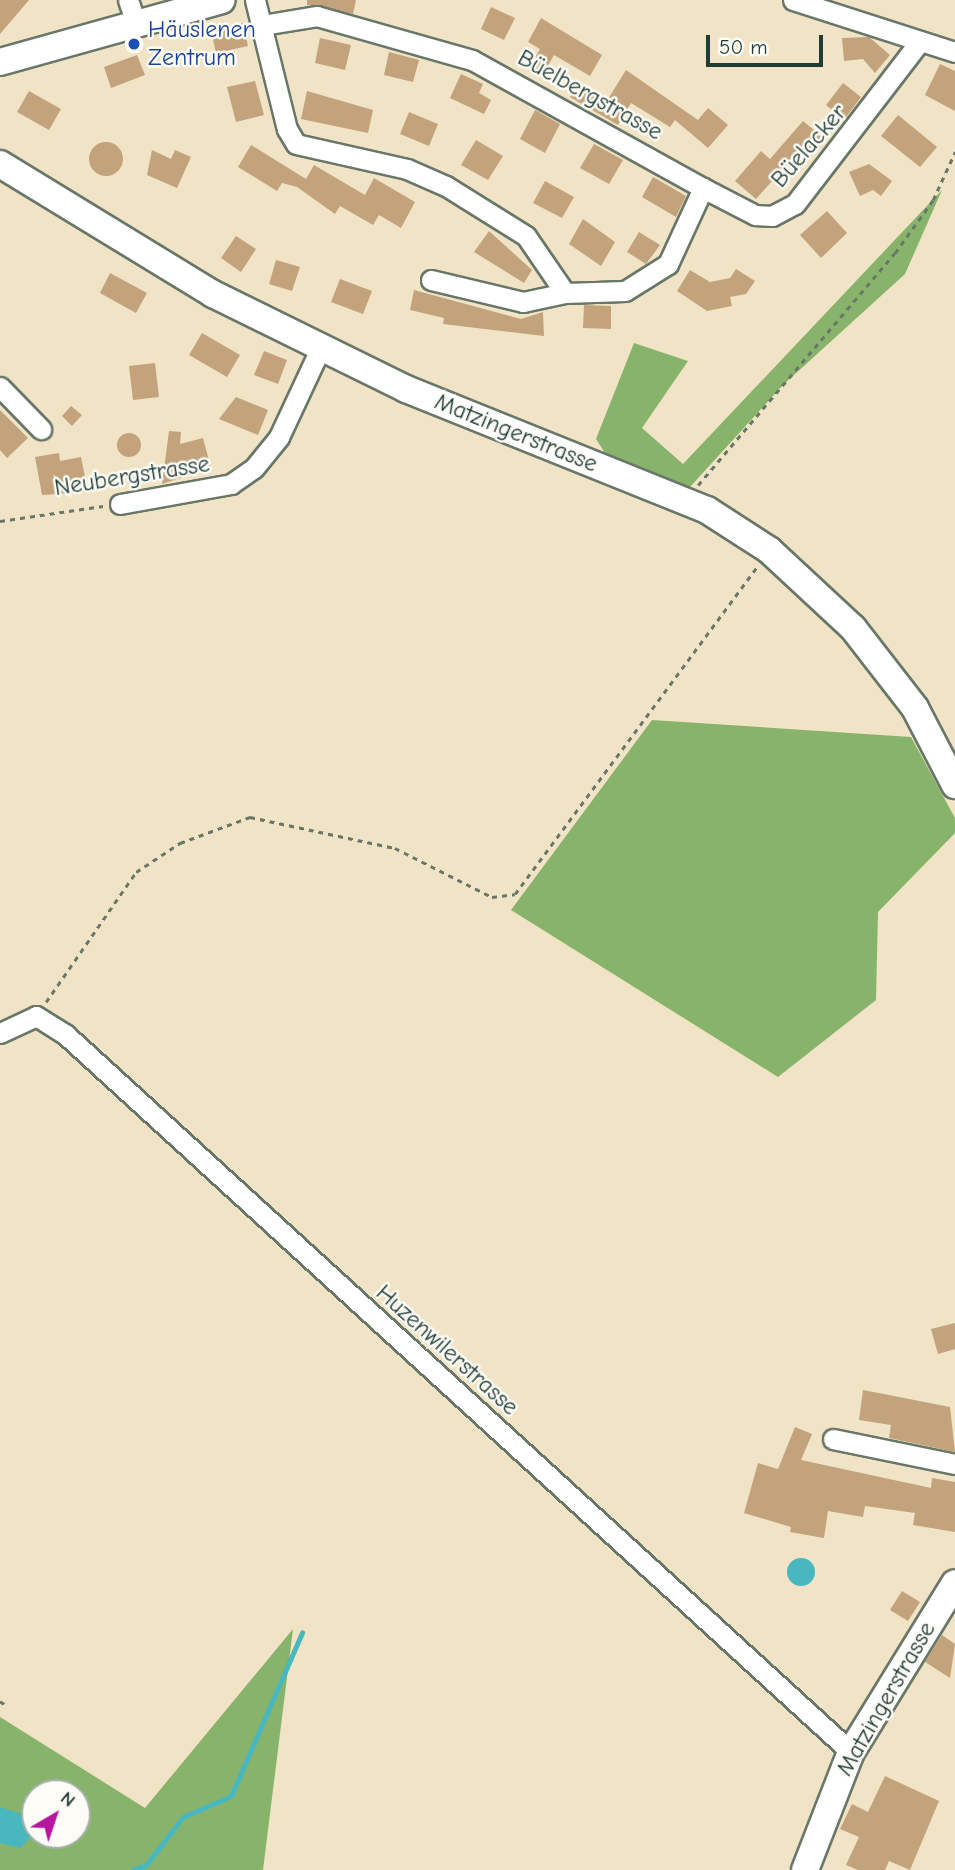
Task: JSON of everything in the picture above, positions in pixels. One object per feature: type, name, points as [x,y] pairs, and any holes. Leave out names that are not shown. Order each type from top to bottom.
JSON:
[{"type":"street","points":[[128,0],[137,26]]},
{"type":"street","points":[[0,62],[137,26],[222,0]]},
{"type":"street","points":[[255,0],[296,144],[407,169],[458,192],[527,236],[565,293]]},
{"type":"street","points":[[793,0],[955,52]]},
{"type":"street","name":"Büelbergstrasse","points":[[261,25],[317,16],[472,60],[703,188]]},
{"type":"street","name":"Büelacker","points":[[703,188],[755,215],[772,216],[796,204],[920,41]]},
{"type":"street","name":"Matzingerstrasse","points":[[0,164],[213,294],[406,389],[684,500],[769,550],[853,628],[915,708],[955,785]]},
{"type":"street","points":[[431,280],[523,302],[565,293],[625,291],[646,283],[668,264],[703,188]]},
{"type":"street","name":"Neubergstrasse","points":[[120,504],[231,484],[254,468],[279,437],[321,347]]},
{"type":"street","points":[[0,387],[41,429]]},
{"type":"street","points":[[0,1033],[36,1016]]},
{"type":"street","name":"Huzenwilerstrasse","points":[[36,1016],[66,1035],[851,1752]]},
{"type":"street","points":[[833,1439],[955,1464]]},
{"type":"street","name":"Matzingerstrasse","points":[[806,1870],[823,1818],[851,1752],[955,1583]]},
{"type":"path","points":[[684,500],[895,253],[933,200],[955,152]]},
{"type":"path","name":"Neubergstrasse","points":[[0,522],[120,504]]},
{"type":"path","points":[[36,1016],[136,872],[180,843],[250,817],[395,848],[492,897],[515,894],[660,707],[769,550]]},
{"type":"path","points":[[0,1701],[7,1706]]},
{"type":"green space","points":[[942,190],[905,274],[783,385],[690,487],[605,453],[596,439],[634,343],[688,361],[642,428],[683,464]]},
{"type":"green space","points":[[652,720],[911,737],[955,818],[955,833],[878,912],[876,1000],[778,1077],[511,910]]},
{"type":"green space","points":[[293,1629],[263,1870],[0,1870],[0,1717],[145,1808]]},
{"type":"water","points":[[801,1558],[811,1562],[815,1572],[811,1582],[801,1586],[791,1582],[787,1572],[791,1562]]},
{"type":"water","points":[[0,1807],[21,1814],[21,1847],[0,1843]]},
{"type":"building","points":[[0,0],[29,0],[0,34]]},
{"type":"building","points":[[307,0],[356,0],[353,14],[307,5]]},
{"type":"building","points":[[491,7],[515,18],[504,40],[481,29]]},
{"type":"building","points":[[541,18],[602,55],[590,76],[554,55],[542,76],[529,68],[540,49],[528,42]]},
{"type":"building","points":[[243,23],[248,46],[216,53],[211,30]]},
{"type":"building","points":[[869,37],[890,55],[875,73],[863,59],[844,61],[842,38]]},
{"type":"building","points":[[320,38],[351,45],[345,70],[315,63]]},
{"type":"building","points":[[389,52],[419,60],[413,82],[384,75]]},
{"type":"building","points":[[137,55],[145,75],[111,88],[104,67]]},
{"type":"building","points":[[940,64],[955,71],[955,111],[925,95]]},
{"type":"building","points":[[626,70],[698,120],[708,108],[728,125],[708,148],[675,120],[670,127],[631,103],[618,125],[570,97],[579,82],[608,99]]},
{"type":"building","points":[[461,74],[483,84],[479,93],[491,100],[484,114],[450,98]]},
{"type":"building","points":[[255,81],[264,115],[236,122],[227,87]]},
{"type":"building","points":[[843,83],[861,97],[844,120],[826,105]]},
{"type":"building","points":[[29,91],[61,109],[49,130],[17,112]]},
{"type":"building","points":[[307,91],[373,110],[368,133],[301,119]]},
{"type":"building","points":[[535,110],[560,124],[545,153],[520,139]]},
{"type":"building","points":[[409,112],[438,124],[429,146],[400,134]]},
{"type":"building","points":[[898,115],[937,147],[920,167],[881,136]]},
{"type":"building","points":[[803,121],[825,139],[806,162],[796,154],[756,199],[735,181],[761,151],[770,159]]},
{"type":"building","points":[[476,140],[503,156],[488,180],[461,165]]},
{"type":"building","points":[[106,142],[118,147],[123,159],[118,171],[106,176],[94,171],[89,159],[94,147]]},
{"type":"building","points":[[594,144],[623,160],[609,184],[580,168]]},
{"type":"building","points":[[251,145],[306,179],[314,165],[365,195],[374,178],[415,202],[401,228],[379,215],[373,225],[340,206],[335,214],[297,187],[282,183],[277,191],[238,167]]},
{"type":"building","points":[[152,150],[171,159],[175,150],[191,157],[177,188],[147,175]]},
{"type":"building","points":[[869,164],[892,181],[881,196],[873,190],[860,196],[849,172]]},
{"type":"building","points":[[653,177],[686,196],[676,217],[642,197]]},
{"type":"building","points":[[545,181],[574,197],[562,218],[533,203]]},
{"type":"building","points":[[827,211],[847,233],[821,258],[800,235]]},
{"type":"building","points":[[583,219],[615,242],[601,266],[569,244]]},
{"type":"building","points":[[489,231],[532,270],[524,283],[474,252]]},
{"type":"building","points":[[639,232],[660,245],[646,264],[627,252]]},
{"type":"building","points":[[236,236],[256,249],[241,272],[221,258]]},
{"type":"building","points":[[276,260],[300,267],[292,291],[269,284]]},
{"type":"building","points":[[736,269],[755,281],[746,294],[730,297],[732,306],[707,311],[677,291],[690,270],[710,282],[730,278]]},
{"type":"building","points":[[110,273],[147,293],[136,313],[100,293]]},
{"type":"building","points":[[340,279],[372,291],[363,314],[331,302]]},
{"type":"building","points":[[414,290],[521,319],[543,312],[544,336],[443,324],[444,318],[410,310]]},
{"type":"building","points":[[584,305],[611,306],[611,329],[583,328]]},
{"type":"building","points":[[202,333],[240,355],[227,377],[189,355]]},
{"type":"building","points":[[264,351],[287,360],[278,384],[254,375]]},
{"type":"building","points":[[155,363],[159,397],[133,400],[129,366]]},
{"type":"building","points":[[236,397],[268,410],[258,435],[219,419]]},
{"type":"building","points":[[71,406],[82,415],[72,426],[62,416]]},
{"type":"building","points":[[0,410],[28,438],[7,458],[0,450]]},
{"type":"building","points":[[169,431],[181,432],[180,444],[203,438],[211,468],[162,484]]},
{"type":"building","points":[[129,433],[138,436],[141,445],[138,454],[129,457],[120,454],[117,445],[120,436]]},
{"type":"building","points":[[59,453],[60,461],[81,457],[88,492],[42,495],[35,457]]},
{"type":"building","points":[[955,1323],[955,1349],[938,1354],[931,1329]]},
{"type":"building","points":[[863,1390],[950,1407],[955,1452],[889,1438],[891,1425],[859,1420]]},
{"type":"building","points":[[795,1427],[812,1434],[801,1460],[931,1488],[932,1478],[955,1482],[955,1532],[913,1525],[915,1513],[865,1506],[863,1517],[828,1511],[824,1538],[790,1532],[791,1527],[744,1513],[758,1463],[778,1469]]},
{"type":"building","points":[[902,1591],[920,1602],[908,1621],[890,1610]]},
{"type":"building","points":[[942,1635],[955,1644],[950,1678],[925,1662]]},
{"type":"building","points":[[885,1776],[939,1801],[910,1870],[889,1861],[885,1870],[858,1870],[846,1865],[859,1837],[840,1829],[852,1804],[868,1812]]},
{"type":"waterway","points":[[132,1870],[146,1865],[183,1817],[231,1796],[302,1633]]},
{"type":"place","name":"Häuslenen Zentrum","points":[[134,44]]}]
